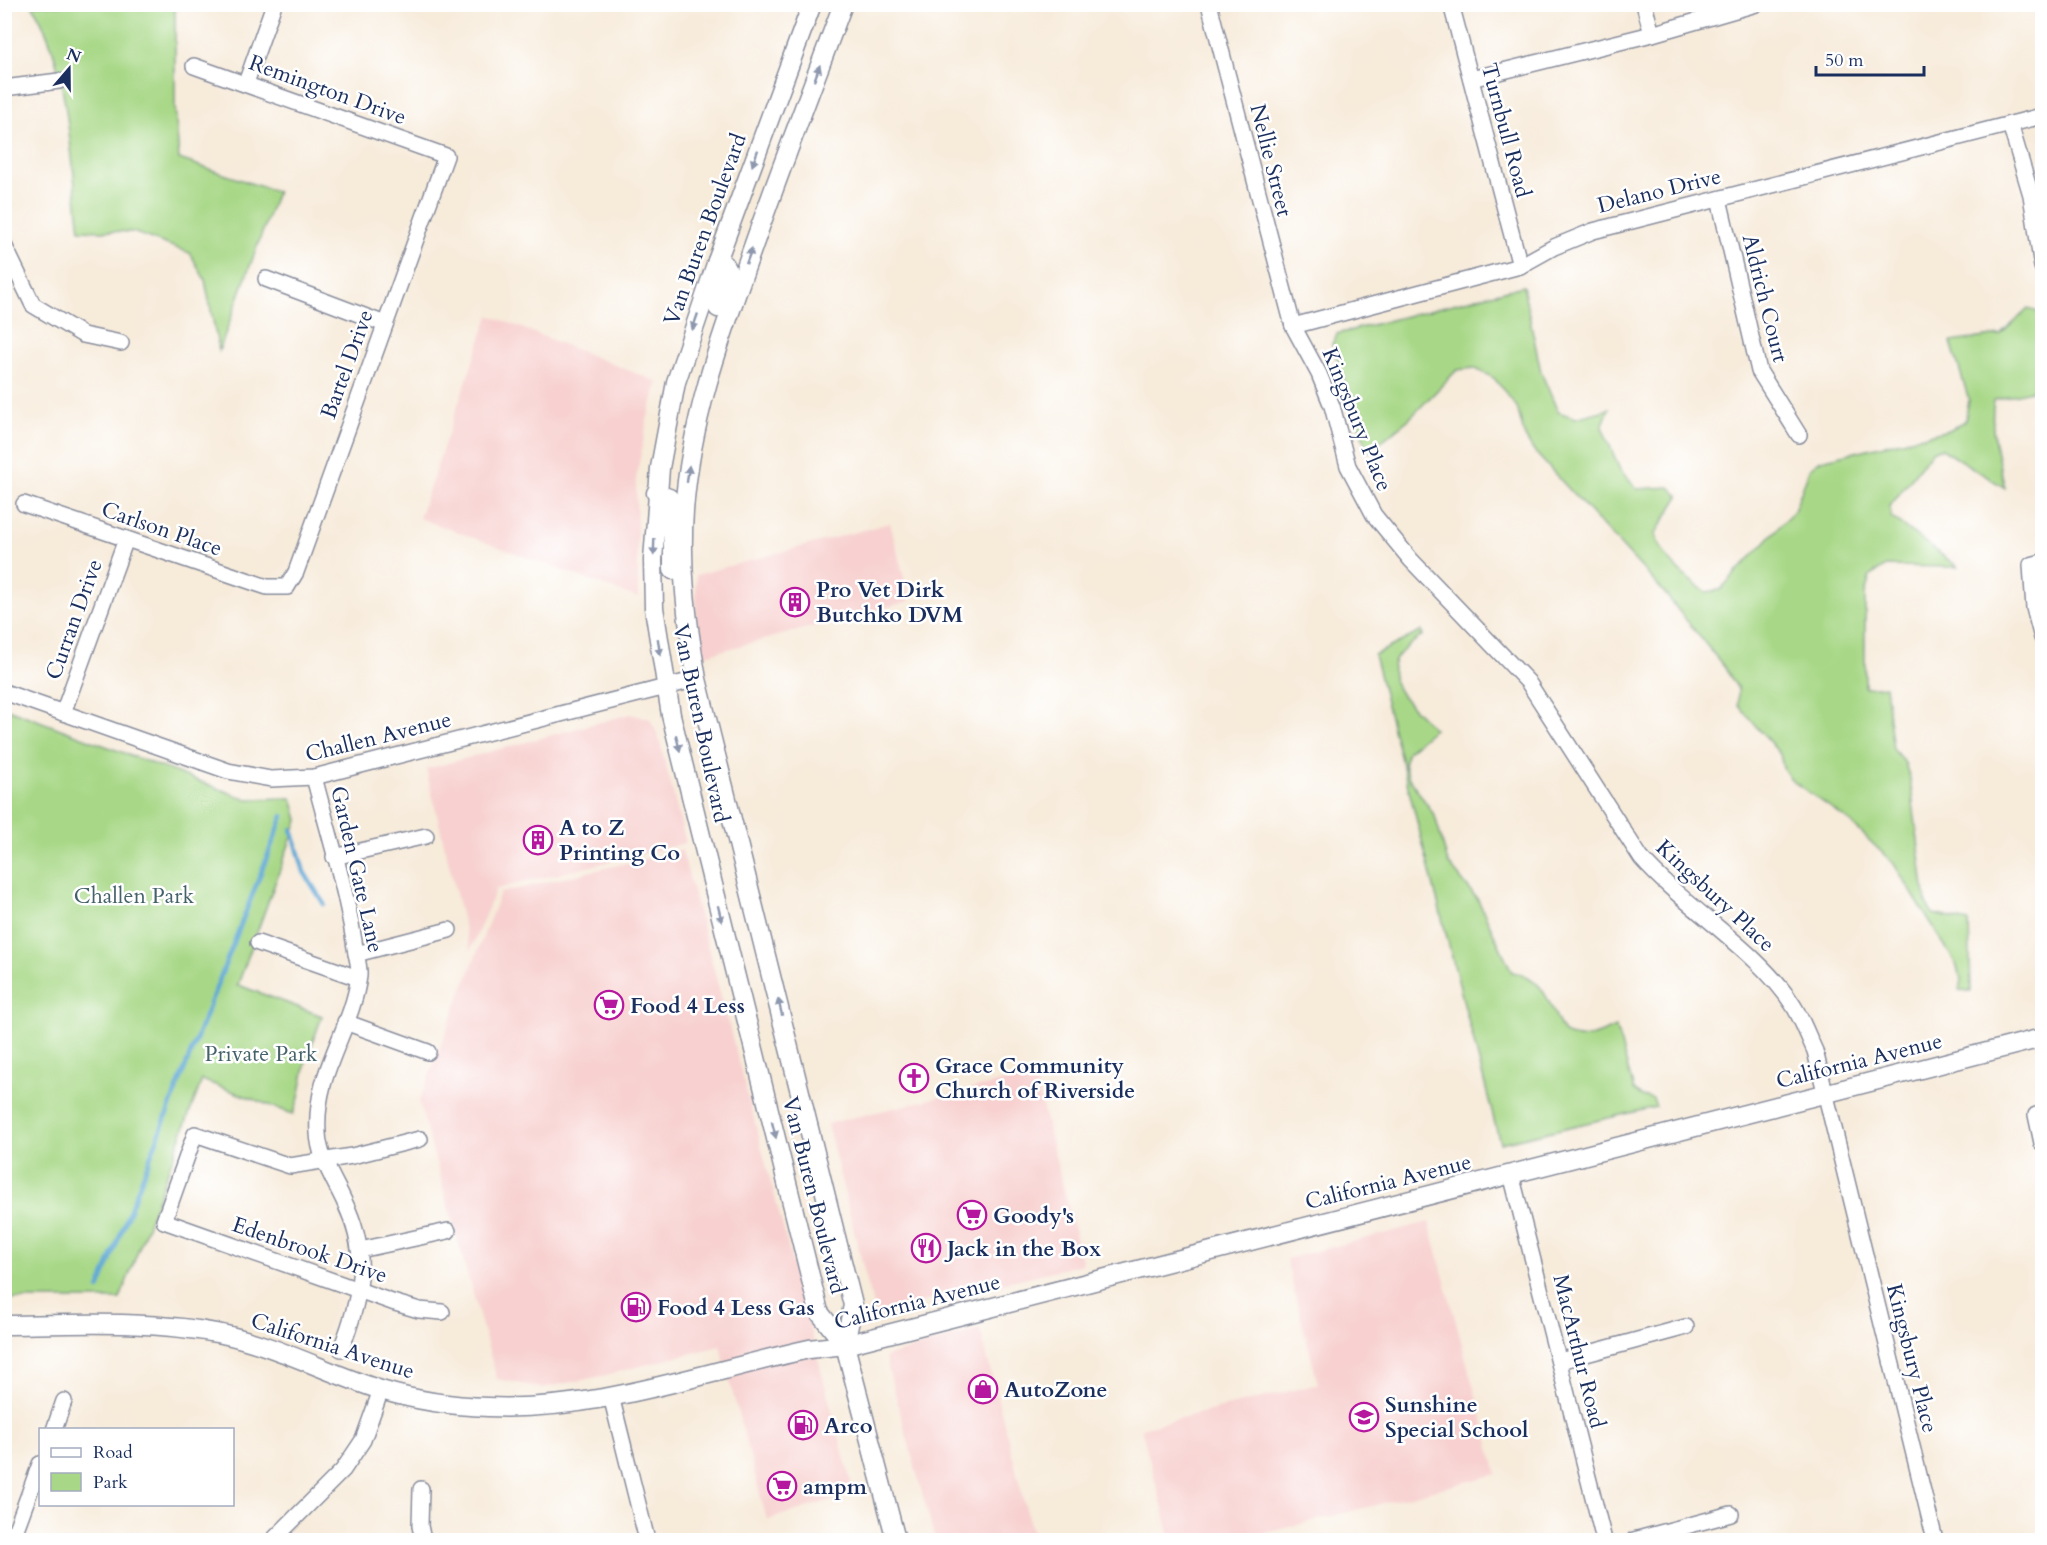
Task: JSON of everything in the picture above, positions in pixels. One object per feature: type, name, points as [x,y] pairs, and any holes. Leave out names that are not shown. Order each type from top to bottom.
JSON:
[{"type":"main road","name":"Van Buren Boulevard","points":[[812,4],[717,261],[676,382],[656,493],[654,608],[665,686],[820,1316],[845,1345],[896,1540]]},
{"type":"main road","name":"Van Buren Boulevard","points":[[843,4],[757,234],[709,373],[688,472],[684,512],[685,596],[697,679],[853,1307],[845,1345]]},
{"type":"main road","points":[[709,373],[705,360],[706,344],[728,271],[725,265],[717,261]]},
{"type":"main road","points":[[656,493],[669,498],[673,510],[673,571],[685,596]]},
{"type":"main road","name":"California Avenue","points":[[4,1325],[165,1326],[222,1334],[283,1352],[381,1390],[449,1403],[488,1407],[566,1404],[611,1396],[809,1349],[845,1345],[2043,1038]]},
{"type":"street","points":[[246,83],[274,4]]},
{"type":"street","name":"Nellie Street","points":[[1209,4],[1293,326]]},
{"type":"street","name":"Turnbull Road","points":[[1451,4],[1520,266]]},
{"type":"street","points":[[1644,4],[1652,34]]},
{"type":"street","points":[[1471,80],[1652,34],[1756,4]]},
{"type":"street","name":"Remington Drive","points":[[194,66],[446,156]]},
{"type":"street","points":[[4,88],[59,81]]},
{"type":"street","name":"Delano Drive","points":[[1293,326],[1520,266],[1554,247],[1593,231],[2043,116]]},
{"type":"street","points":[[2010,124],[2031,195],[2043,267]]},
{"type":"street","name":"Bartel Drive","points":[[287,587],[296,572],[446,156]]},
{"type":"street","name":"Aldrich Court","points":[[1719,198],[1759,371],[1799,435]]},
{"type":"street","points":[[4,245],[33,305],[83,335],[121,343]]},
{"type":"street","points":[[266,279],[385,324]]},
{"type":"street","name":"Kingsbury Place","points":[[1293,326],[1332,406],[1348,466],[1374,515],[1411,560],[1528,682],[1641,858],[1661,881],[1764,969],[1793,1005],[1815,1051],[1935,1540]]},
{"type":"street","name":"Carlson Place","points":[[24,504],[267,587],[287,587]]},
{"type":"street","name":"Curran Drive","points":[[63,713],[126,540]]},
{"type":"street","points":[[2037,563],[2034,608],[2043,638]]},
{"type":"street","name":"Challen Avenue","points":[[4,692],[228,771],[271,779],[314,777],[697,679]]},
{"type":"street","name":"Garden Gate Lane","points":[[314,777],[356,954],[358,978],[354,1002],[327,1066],[319,1102],[318,1134],[325,1160],[356,1226],[362,1262],[359,1291],[340,1349]]},
{"type":"street","points":[[334,857],[426,836]]},
{"type":"street","points":[[356,954],[449,930]]},
{"type":"street","points":[[258,943],[358,978]]},
{"type":"street","points":[[345,1022],[428,1052]]},
{"type":"street","points":[[2036,1115],[2043,1143]]},
{"type":"street","name":"Edenbrook Drive","points":[[325,1160],[290,1166],[195,1134],[164,1221],[359,1291],[419,1310],[442,1312]]},
{"type":"street","points":[[325,1160],[420,1139]]},
{"type":"street","name":"MacArthur Road","points":[[1511,1174],[1604,1540]]},
{"type":"street","points":[[360,1250],[448,1231]]},
{"type":"street","points":[[1560,1361],[1686,1327]]},
{"type":"street","points":[[273,1540],[343,1470],[363,1440],[381,1390]]},
{"type":"street","points":[[611,1396],[647,1540]]},
{"type":"street","points":[[55,1428],[64,1401]]},
{"type":"street","points":[[12,1540],[39,1467]]},
{"type":"street","points":[[420,1489],[420,1526],[423,1540]]},
{"type":"street","points":[[1634,1540],[1731,1514]]},
{"type":"shaded area","points":[[489,315],[658,382],[647,420],[636,479],[638,598],[419,518]]},
{"type":"shaded area","points":[[890,523],[910,601],[702,656],[696,617],[696,575]]},
{"type":"shaded area","points":[[630,714],[650,719],[658,735],[686,843],[496,889],[470,951],[426,769]]},
{"type":"shaded area","points":[[682,850],[854,1493],[767,1520],[720,1346],[602,1376],[542,1388],[497,1379],[419,1102],[500,893]]},
{"type":"shaded area","points":[[1034,1074],[1083,1264],[875,1313],[827,1124]]},
{"type":"shaded area","points":[[1429,1222],[1497,1474],[1238,1540],[1171,1540],[1141,1428],[1318,1384],[1286,1259]]},
{"type":"shaded area","points":[[979,1329],[1034,1540],[935,1540],[885,1357]]},
{"type":"green space","points":[[32,5],[175,5],[175,106],[179,159],[277,192],[219,351],[205,280],[190,253],[133,232],[80,230],[71,144],[61,83],[54,54]]},
{"type":"green space","points":[[1523,286],[1541,372],[1558,412],[1576,418],[1609,409],[1602,427],[1620,470],[1637,489],[1670,487],[1679,496],[1655,534],[1658,543],[1675,567],[1706,592],[1720,590],[1794,511],[1810,468],[1821,460],[1949,430],[1965,421],[1969,400],[1951,342],[2000,335],[2028,309],[2042,313],[2042,388],[1994,400],[1993,433],[2005,488],[1942,449],[1933,450],[1890,506],[1891,517],[1958,567],[1886,566],[1870,576],[1865,594],[1865,688],[1885,686],[1893,749],[1905,763],[1910,779],[1926,903],[1933,914],[1969,922],[1971,991],[1959,991],[1961,979],[1956,964],[1894,864],[1847,819],[1791,780],[1783,768],[1780,754],[1738,705],[1738,689],[1725,668],[1662,590],[1533,450],[1525,437],[1517,407],[1494,378],[1474,368],[1457,370],[1409,419],[1368,452],[1332,344],[1337,334]]},
{"type":"green space","points":[[1422,631],[1423,635],[1398,656],[1393,666],[1393,676],[1402,696],[1434,729],[1408,751],[1404,764],[1409,778],[1435,816],[1448,863],[1478,900],[1512,972],[1523,975],[1539,986],[1564,1033],[1571,1036],[1590,1037],[1616,1027],[1634,1090],[1642,1096],[1653,1099],[1656,1107],[1500,1143],[1374,655]]},
{"type":"green space","name":"Challen Park","points":[[5,708],[246,799],[292,798],[298,820],[237,987],[238,985],[322,1016],[306,1061],[299,1098],[293,1114],[202,1080],[120,1299],[5,1299]]},
{"type":"waterway","points":[[99,1289],[283,816]]},
{"type":"waterway","points":[[292,829],[304,872],[324,904]]},
{"type":"place","name":"Pro Vet Dirk Butchko DVM","points":[[795,602]]},
{"type":"place","name":"A to Z Printing Co","points":[[538,840]]},
{"type":"place","name":"Food 4 Less","points":[[609,1005]]},
{"type":"place","name":"Grace Community Church of Riverside","points":[[914,1078]]},
{"type":"place","name":"Goody's","points":[[972,1215]]},
{"type":"place","name":"Jack in the Box","points":[[926,1248]]},
{"type":"place","name":"Food 4 Less Gas","points":[[636,1307]]},
{"type":"place","name":"AutoZone","points":[[983,1389]]},
{"type":"place","name":"Sunshine Special School","points":[[1364,1417]]},
{"type":"place","name":"Arco","points":[[803,1425]]},
{"type":"place","name":"ampm","points":[[782,1486]]},
{"type":"park label","name":"Private Park","points":[[261,1053]]}]
